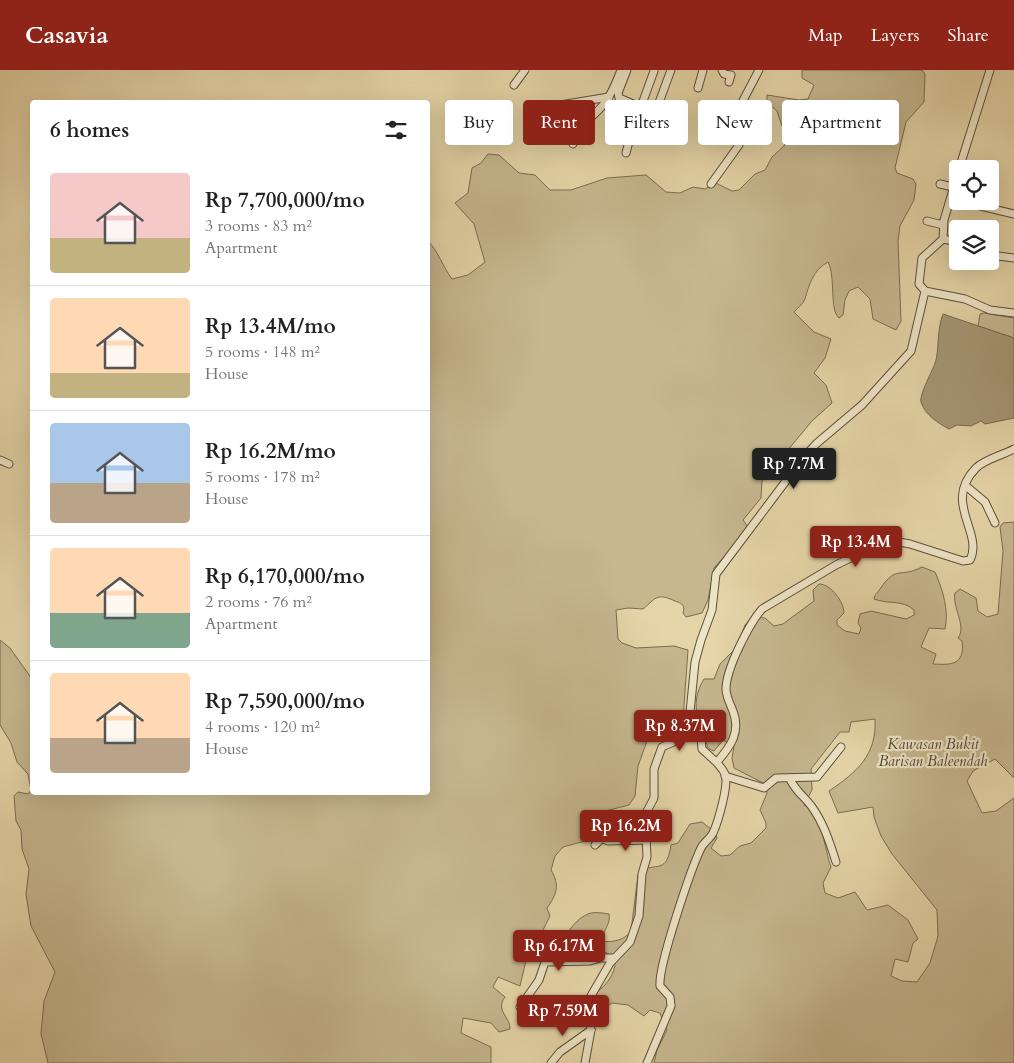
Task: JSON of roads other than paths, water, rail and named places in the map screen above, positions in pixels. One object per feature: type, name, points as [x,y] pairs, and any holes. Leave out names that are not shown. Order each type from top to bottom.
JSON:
[{"type":"street","points":[[514,85],[525,70]]},
{"type":"street","points":[[595,111],[609,97],[621,70]]},
{"type":"street","points":[[624,100],[619,98],[618,93],[627,70]]},
{"type":"street","points":[[642,100],[653,70]]},
{"type":"street","points":[[660,100],[671,70]]},
{"type":"street","points":[[698,88],[703,70]]},
{"type":"street","points":[[722,70],[724,74],[731,75],[729,82]]},
{"type":"street","points":[[711,184],[740,143],[721,132],[759,70]]},
{"type":"street","points":[[962,160],[990,70]]},
{"type":"street","points":[[591,100],[609,97]]},
{"type":"street","points":[[626,153],[628,145]]},
{"type":"street","points":[[940,184],[949,186]]},
{"type":"street","points":[[949,203],[943,225],[943,239],[922,258],[919,284],[925,290],[966,299],[990,310],[1014,313]]},
{"type":"street","points":[[999,209],[1014,212]]},
{"type":"street","points":[[927,221],[943,225]]},
{"type":"street","points":[[943,239],[949,240]]},
{"type":"street","points":[[999,256],[1014,258]]},
{"type":"street","points":[[585,1063],[591,1030],[588,1001],[613,958],[630,942],[639,916],[642,874],[647,857],[645,814],[654,798],[654,769],[659,753],[664,745],[678,740],[688,725],[691,715],[695,662],[700,640],[712,610],[716,574],[760,512],[792,476],[810,450],[862,405],[911,351],[925,290]]},
{"type":"street","points":[[717,762],[729,746],[736,728],[726,692],[729,674],[754,620],[762,609],[831,568],[888,540],[910,544],[963,561],[970,560],[972,545],[961,503],[966,486],[976,467],[1014,449]]},
{"type":"street","points":[[0,460],[9,464]]},
{"type":"street","points":[[966,486],[985,502],[996,523]]},
{"type":"street","points":[[647,1063],[671,1006],[670,998],[660,986],[661,970],[701,846],[710,838],[723,801],[725,776],[717,762],[702,749],[700,726],[691,715]]},
{"type":"street","points":[[725,776],[764,788],[776,778],[790,779],[819,776],[841,747]]},
{"type":"street","points":[[790,779],[798,793],[806,799],[822,822],[836,862]]},
{"type":"street","points":[[596,845],[602,838],[608,840],[646,840]]},
{"type":"street","points":[[520,1007],[539,982],[545,962],[590,961],[600,958],[613,958]]},
{"type":"street","points":[[551,1063],[560,1052],[591,1030]]},
{"type":"park label","name":"Kawasan Bukit Barisan Baleendah","points":[[933,752]]}]
